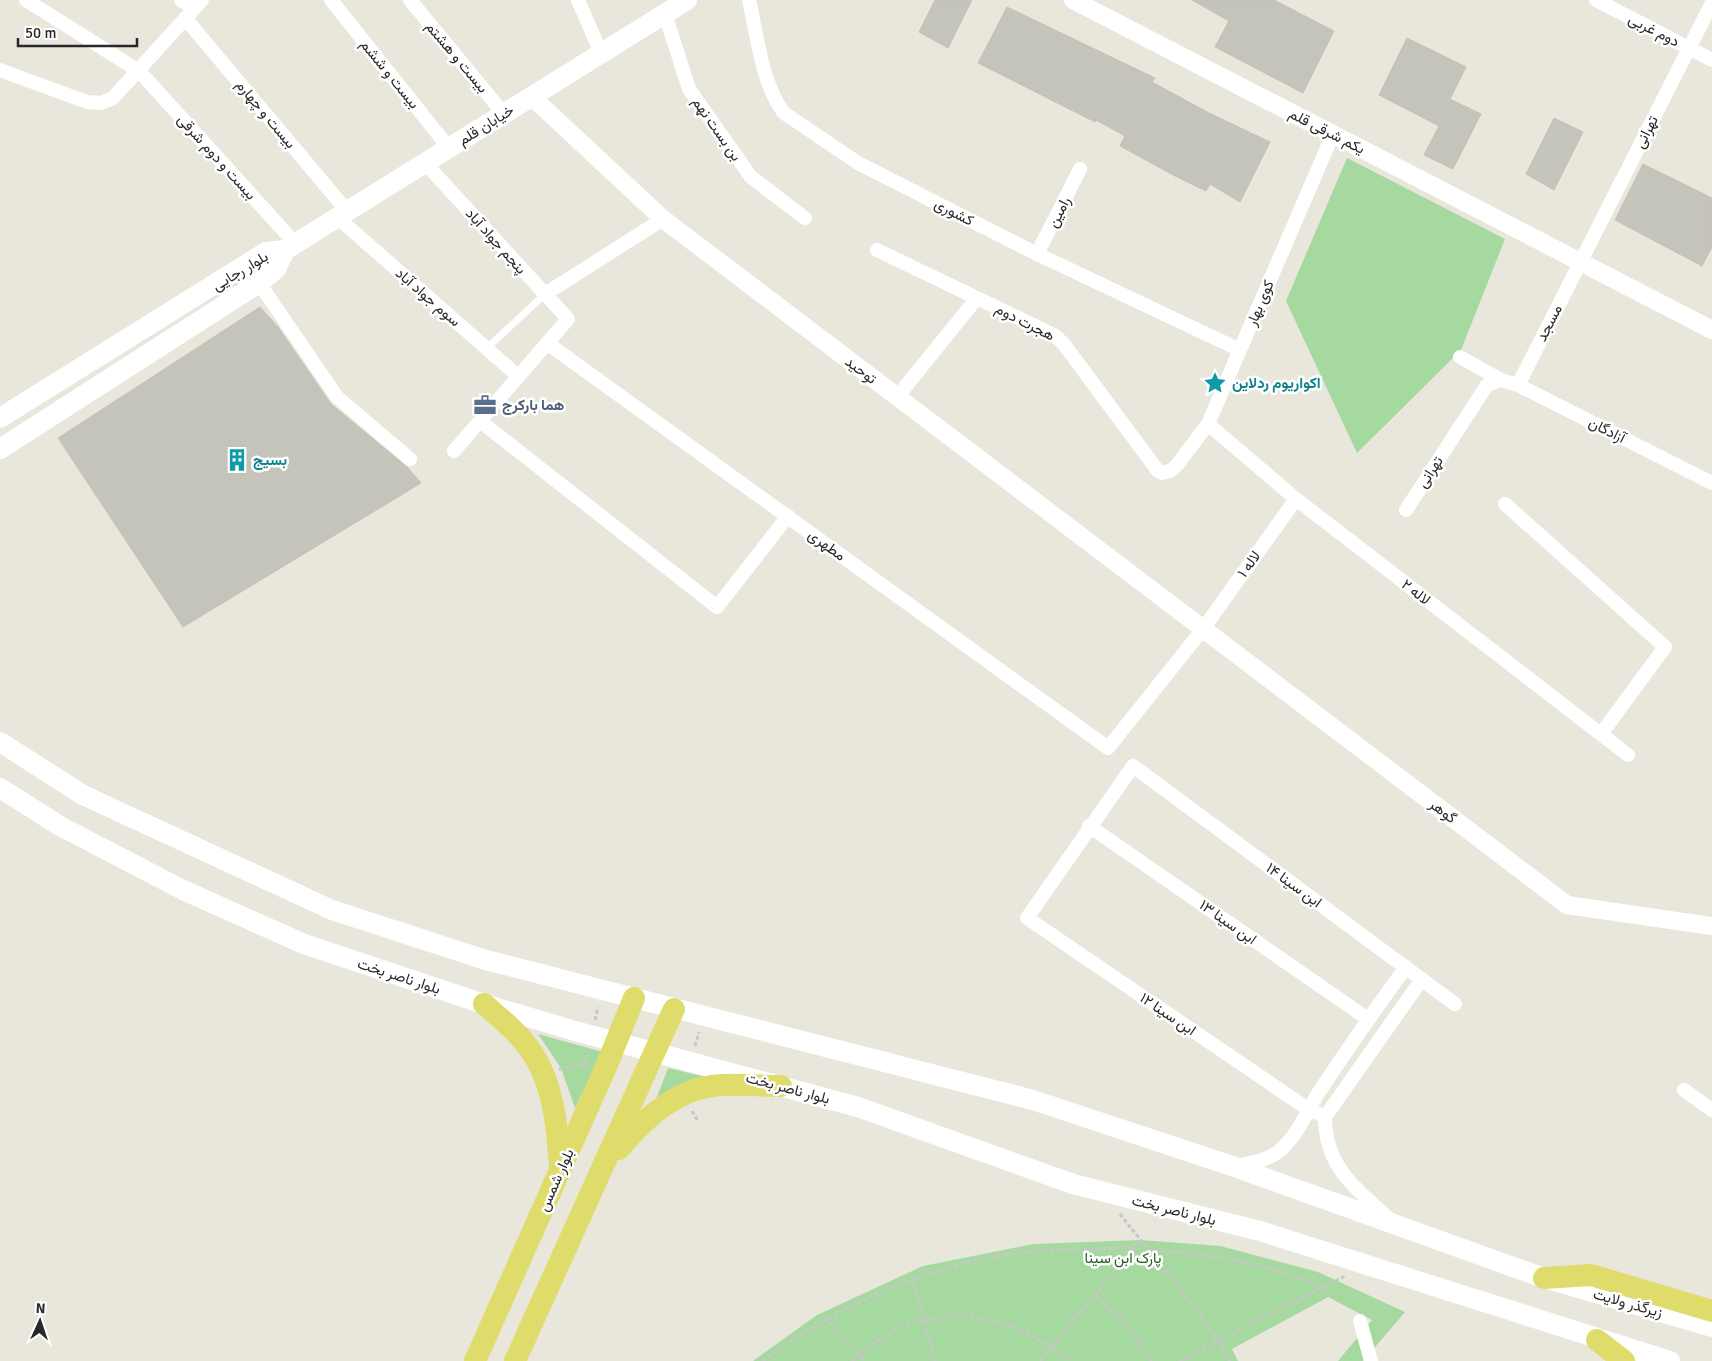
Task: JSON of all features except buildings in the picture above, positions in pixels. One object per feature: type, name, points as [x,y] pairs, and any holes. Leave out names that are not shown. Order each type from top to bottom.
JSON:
[{"type":"main road","name":"خیابان قلم","points":[[290,246],[688,0]]},
{"type":"main road","name":"بلوار رجایی","points":[[0,449],[259,283],[276,269],[290,246]]},
{"type":"main road","name":"بلوار رجایی","points":[[0,418],[266,252],[290,246]]},
{"type":"main road","points":[[0,742],[83,795],[332,910],[486,960],[1033,1100],[1232,1166],[1544,1278],[1591,1275],[1712,1311]]},
{"type":"main road","name":"بلوار ناصر بخت","points":[[0,788],[60,826],[192,894],[304,944],[484,1004],[654,1053],[858,1107],[1031,1170],[1103,1192],[1260,1231],[1597,1340]]},
{"type":"main road","name":"بلوار شمس","points":[[475,1361],[560,1171],[634,998]]},
{"type":"main road","points":[[484,1004],[519,1036],[546,1077],[558,1127],[560,1171]]},
{"type":"main road","points":[[515,1361],[674,1009]]},
{"type":"main road","points":[[604,1167],[636,1129],[683,1095],[713,1086],[781,1086]]},
{"type":"main road","name":"زیرگذر ولایت","points":[[1544,1278],[1712,1328]]},
{"type":"main road","points":[[1597,1340],[1624,1361]]},
{"type":"main road","points":[[1597,1340],[1670,1361]]},
{"type":"street","name":"بیست و دوم شرقی","points":[[26,0],[139,71],[290,246]]},
{"type":"street","name":"بیست و چهارم","points":[[181,0],[194,9],[342,214]]},
{"type":"street","name":"بیست و ششم","points":[[331,0],[450,148]]},
{"type":"street","name":"بیست و هشتم","points":[[410,0],[504,114]]},
{"type":"street","points":[[578,0],[601,53]]},
{"type":"street","name":"کشوری","points":[[749,0],[770,88],[776,103],[784,113],[858,163],[1038,254],[1240,350]]},
{"type":"street","name":"یکم شرقی قلم","points":[[1074,0],[1712,330]]},
{"type":"street","name":"دوم غربی","points":[[1596,0],[1712,60]]},
{"type":"street","name":"تهرانی","points":[[1580,262],[1712,3]]},
{"type":"street","points":[[0,70],[94,104],[113,98],[194,9]]},
{"type":"street","name":"بن بست نهم","points":[[665,14],[689,89],[750,177],[805,218]]},
{"type":"street","name":"توحید","points":[[532,97],[663,219],[1203,628]]},
{"type":"street","name":"کوی بهار","points":[[1176,465],[1208,424],[1333,134]]},
{"type":"street","name":"پنجم جواد آباد","points":[[425,163],[568,319],[547,342]]},
{"type":"street","name":"رامین","points":[[1038,254],[1080,169]]},
{"type":"street","name":"سوم جواد آباد","points":[[342,214],[486,349],[518,376]]},
{"type":"street","points":[[545,294],[663,219]]},
{"type":"street","name":"هجرت دوم","points":[[877,250],[1054,335],[1063,343],[1158,471],[1162,473],[1170,471],[1176,465]]},
{"type":"street","name":"مسجد","points":[[1518,385],[1580,262]]},
{"type":"street","points":[[259,283],[337,397],[410,459]]},
{"type":"street","points":[[897,397],[977,298]]},
{"type":"street","points":[[454,451],[547,342]]},
{"type":"street","name":"مطهری","points":[[547,342],[1108,748]]},
{"type":"street","name":"آزادگان","points":[[1460,358],[1501,380],[1518,385],[1712,483]]},
{"type":"street","name":"تهرانی","points":[[1406,510],[1487,385],[1501,380]]},
{"type":"street","points":[[480,421],[717,607],[788,516]]},
{"type":"street","name":"لاله ۲","points":[[1208,424],[1296,499],[1628,755]]},
{"type":"street","name":"لاله ۱","points":[[1108,748],[1203,628],[1296,499]]},
{"type":"street","points":[[1505,504],[1666,647],[1601,734]]},
{"type":"street","name":"گوهر","points":[[1203,628],[1567,905],[1712,926]]},
{"type":"street","name":"ابن سینا ۱۴","points":[[1090,826],[1133,766],[1456,1004]]},
{"type":"street","name":"ابن سینا ۱۲","points":[[1090,826],[1027,918],[1308,1109],[1325,1117]]},
{"type":"street","name":"ابن سینا ۱۳","points":[[1090,826],[1368,1019]]},
{"type":"street","points":[[1232,1166],[1259,1162],[1276,1154],[1293,1137],[1308,1109],[1368,1019],[1406,967]]},
{"type":"street","points":[[1396,1226],[1349,1181],[1333,1160],[1325,1138],[1325,1117],[1422,979]]},
{"type":"street","points":[[1684,1090],[1712,1110]]},
{"type":"street","points":[[1360,1321],[1371,1361]]},
{"type":"lane","points":[[486,349],[545,294]]},
{"type":"path","points":[[1103,1192],[1219,1341],[1230,1361]]},
{"type":"path","points":[[1040,1361],[1141,1240]]},
{"type":"path","points":[[763,1361],[826,1318],[912,1278],[965,1262],[1026,1252],[1135,1247]]},
{"type":"path","points":[[1148,1250],[1193,1252],[1238,1259],[1282,1271],[1325,1287]]},
{"type":"path","points":[[1178,1361],[1367,1265]]},
{"type":"path","points":[[912,1278],[936,1361]]},
{"type":"path","points":[[1095,1295],[1126,1323],[1141,1342],[1152,1361]]},
{"type":"path","points":[[852,1361],[879,1340],[901,1328],[924,1321],[951,1317],[986,1319],[1029,1332],[1052,1346],[1069,1361]]},
{"type":"path","points":[[826,1318],[865,1361]]},
{"type":"green space","points":[[1347,158],[1505,239],[1461,350],[1357,453],[1286,301]]},
{"type":"green space","points":[[538,1034],[603,1052],[575,1108],[561,1068]]},
{"type":"green space","points":[[668,1068],[714,1079],[654,1105]]},
{"type":"green space","name":"پارک ابن سینا","points":[[1141,1240],[1220,1246],[1318,1272],[1405,1312],[1363,1361],[1338,1361],[1372,1320],[1328,1297],[1232,1349],[1238,1361],[753,1361],[817,1315],[923,1266],[1033,1244]]},
{"type":"place","name":"اکواریوم ردلاین","points":[[1215,383]]},
{"type":"place","name":"هما بارکرج","points":[[485,405]]},
{"type":"place","name":"بسیج","points":[[237,460]]}]
